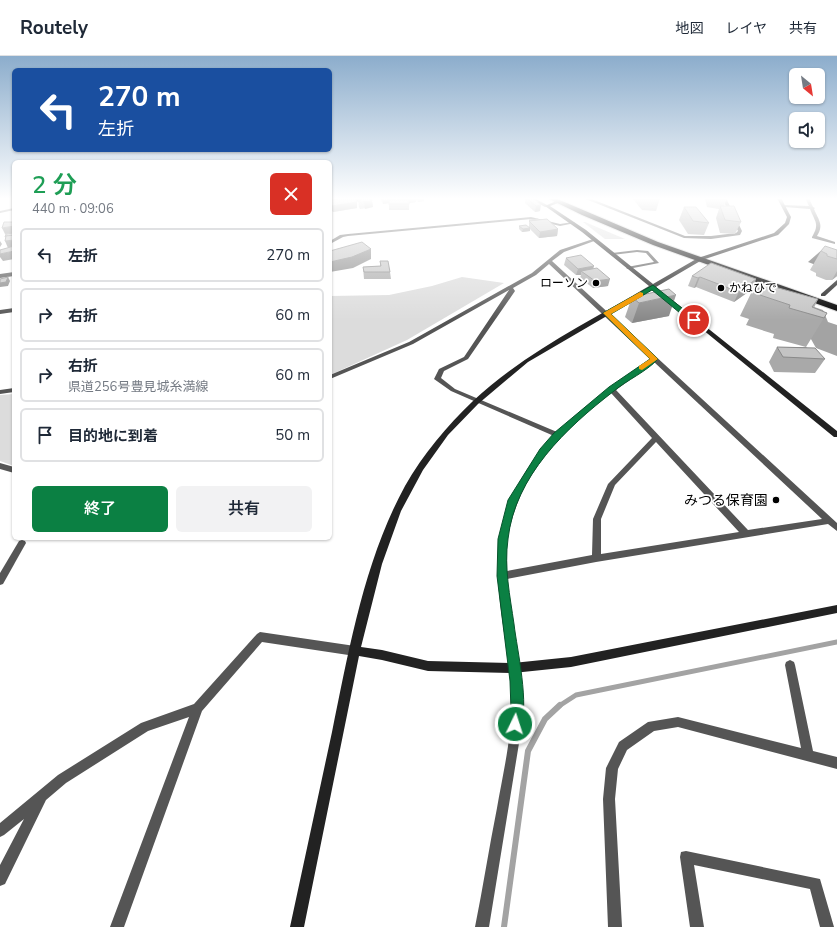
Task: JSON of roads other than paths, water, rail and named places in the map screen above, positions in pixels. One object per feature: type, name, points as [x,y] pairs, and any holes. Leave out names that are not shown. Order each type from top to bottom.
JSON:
[{"type":"highway","points":[[648,239],[837,308]]},
{"type":"highway","points":[[663,239],[837,300]]},
{"type":"street","points":[[297,927],[355,651],[384,541],[406,494],[423,463],[440,441],[477,400],[526,361],[700,259],[763,239]]},
{"type":"street","points":[[821,239],[835,242]]},
{"type":"street","points":[[332,376],[410,342],[534,274],[562,251],[595,240],[837,435]]},
{"type":"street","points":[[835,242],[811,262],[837,271]]},
{"type":"street","points":[[549,261],[607,313],[654,359],[837,528]]},
{"type":"street","points":[[0,276],[12,274]]},
{"type":"street","points":[[821,295],[837,282]]},
{"type":"street","points":[[509,287],[512,291],[466,358],[441,370],[436,379],[453,390],[557,435]]},
{"type":"street","points":[[0,312],[12,309]]},
{"type":"street","points":[[482,927],[512,752],[517,710],[502,576],[503,539],[513,500],[543,451],[557,435],[611,389],[654,359]]},
{"type":"street","points":[[611,389],[746,534]]},
{"type":"street","points":[[0,392],[12,390]]},
{"type":"street","points":[[596,558],[597,519],[612,484],[656,438]]},
{"type":"street","points":[[0,466],[12,469]]},
{"type":"street","points":[[502,576],[596,558],[829,520]]},
{"type":"street","points":[[0,581],[22,542]]},
{"type":"street","points":[[117,927],[198,708],[260,637],[382,654],[428,666],[513,668],[578,661],[837,609]]},
{"type":"street","points":[[790,665],[808,755]]},
{"type":"street","points":[[0,831],[62,779],[145,727],[198,708]]},
{"type":"street","points":[[616,927],[609,799],[612,768],[623,746],[652,726],[678,722],[837,763]]},
{"type":"street","points":[[0,879],[42,796]]},
{"type":"street","points":[[697,927],[686,857],[815,884],[827,927]]},
{"type":"lane","points":[[612,254],[637,251],[647,252],[657,263],[628,268]]},
{"type":"waterway","points":[[559,706],[576,695],[837,642]]},
{"type":"waterway","points":[[504,927],[528,751],[545,719],[560,705]]},
{"type":"place","name":"ローソン","points":[[596,283]]},
{"type":"place","name":"かねひで","points":[[721,288]]},
{"type":"place","name":"みつる保育園","points":[[776,500]]}]
